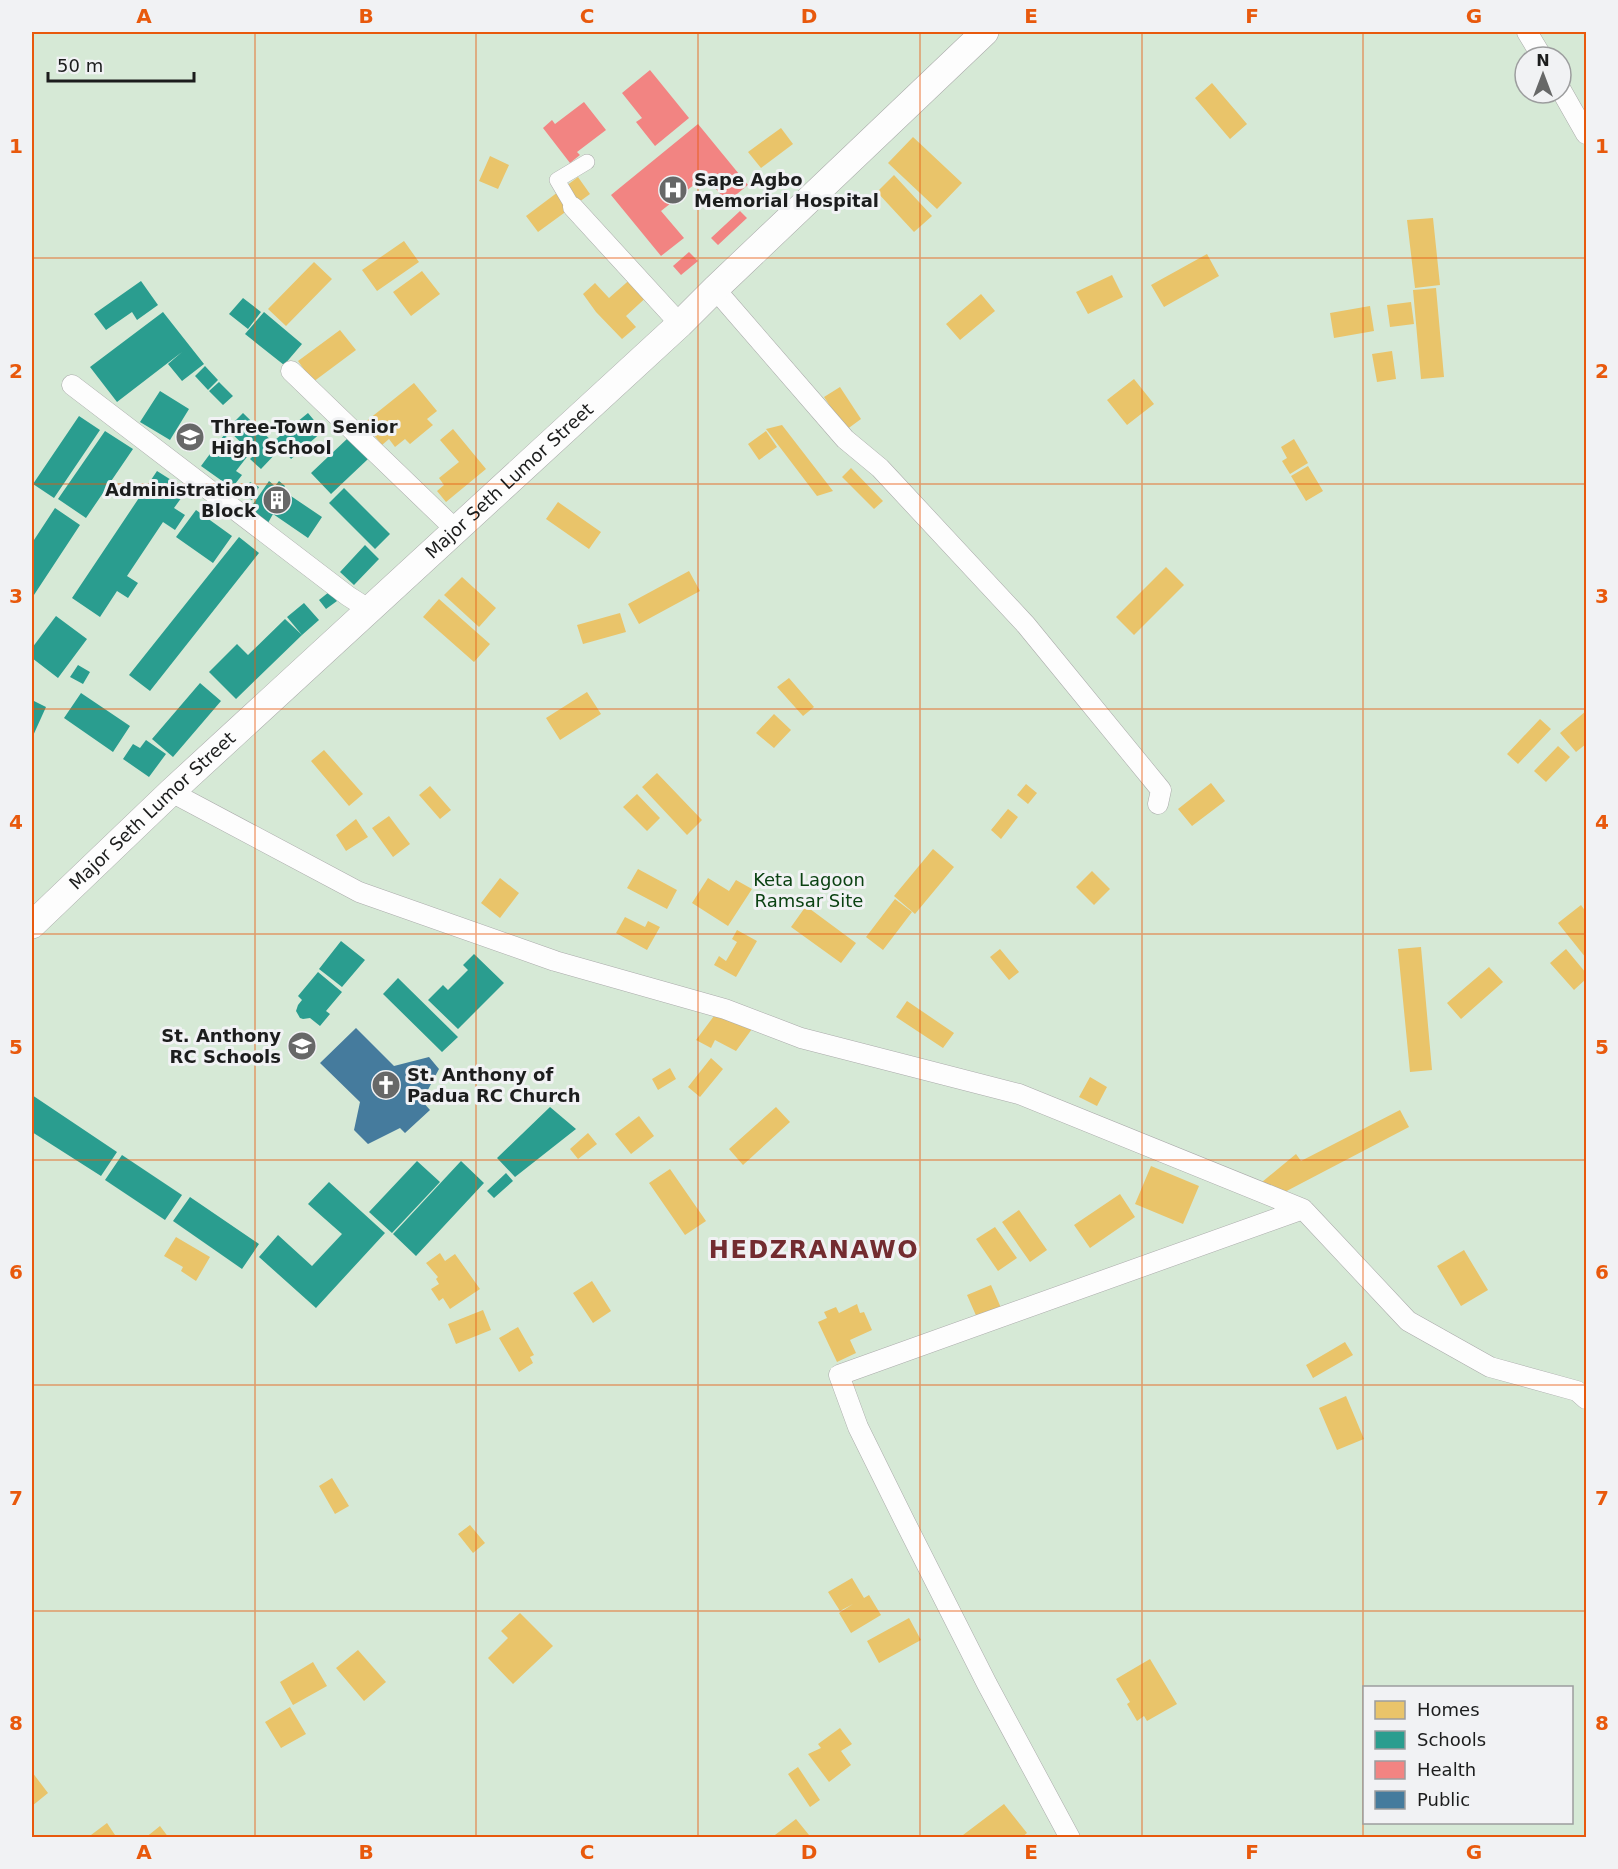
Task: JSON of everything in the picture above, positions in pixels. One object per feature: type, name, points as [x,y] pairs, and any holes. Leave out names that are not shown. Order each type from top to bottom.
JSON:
[{"type":"main road","name":"Major Seth Lumor Street","points":[[32,925],[171,792],[680,324],[985,32]]},
{"type":"street","points":[[1527,32],[1535,45]]},
{"type":"street","points":[[1570,105],[1587,134]]},
{"type":"street","points":[[587,162],[556,180],[573,207],[680,324]]},
{"type":"street","points":[[715,289],[845,439],[880,468],[1026,625],[1161,790],[1158,804]]},
{"type":"street","points":[[291,371],[456,530]]},
{"type":"street","points":[[72,385],[348,596],[370,610]]},
{"type":"street","points":[[171,792],[359,892],[555,961],[725,1010],[801,1038],[1018,1094],[1304,1209],[1408,1321],[1490,1366],[1577,1391],[1587,1399]]},
{"type":"street","points":[[1070,1838],[987,1684],[904,1522],[858,1427],[839,1375],[1304,1209]]},
{"type":"green space","name":"Keta Lagoon Ramsar Site","points":[[32,32],[1586,32],[1586,1837],[32,1838]]},
{"type":"building: Homes","points":[[1212,83],[1247,124],[1230,139],[1195,98]]},
{"type":"building: Homes","points":[[781,128],[793,144],[761,168],[748,152]]},
{"type":"building: Homes","points":[[913,137],[962,183],[937,209],[888,163]]},
{"type":"building: Homes","points":[[490,156],[509,165],[498,189],[479,181]]},
{"type":"building: Homes","points":[[894,175],[932,216],[914,232],[877,192]]},
{"type":"building: Homes","points":[[578,177],[590,194],[538,232],[526,216]]},
{"type":"building: Homes","points":[[1433,218],[1440,285],[1415,288],[1407,220]]},
{"type":"building: Homes","points":[[404,241],[419,262],[377,291],[362,270]]},
{"type":"building: Homes","points":[[1207,254],[1219,276],[1164,307],[1151,285]]},
{"type":"building: Homes","points":[[314,262],[332,279],[286,326],[268,309]]},
{"type":"building: Homes","points":[[422,271],[440,294],[411,316],[393,292]]},
{"type":"building: Homes","points":[[1112,275],[1123,297],[1088,314],[1076,292]]},
{"type":"building: Homes","points":[[634,276],[651,293],[626,316],[636,327],[622,339],[596,312],[583,294],[595,283],[609,298]]},
{"type":"building: Homes","points":[[1436,288],[1444,377],[1421,379],[1413,290]]},
{"type":"building: Homes","points":[[981,294],[995,311],[960,340],[946,324]]},
{"type":"building: Homes","points":[[1411,302],[1414,324],[1390,327],[1387,305]]},
{"type":"building: Homes","points":[[1370,306],[1374,331],[1334,338],[1330,313]]},
{"type":"building: Homes","points":[[340,330],[356,350],[313,382],[298,361]]},
{"type":"building: Homes","points":[[1392,351],[1396,379],[1377,382],[1372,354]]},
{"type":"building: Homes","points":[[1134,379],[1154,404],[1127,425],[1107,400]]},
{"type":"building: Homes","points":[[414,383],[437,411],[427,419],[433,425],[410,444],[405,439],[395,447],[389,439],[382,445],[364,423]]},
{"type":"building: Homes","points":[[840,387],[861,419],[846,430],[824,397]]},
{"type":"building: Homes","points":[[782,425],[833,491],[817,496],[766,429]]},
{"type":"building: Homes","points":[[453,429],[486,469],[446,502],[437,491],[444,485],[439,478],[459,462],[440,440]]},
{"type":"building: Homes","points":[[766,431],[777,447],[759,460],[748,444]]},
{"type":"building: Homes","points":[[1294,439],[1308,463],[1290,474],[1282,461],[1287,458],[1281,447]]},
{"type":"building: Homes","points":[[1308,466],[1323,491],[1306,501],[1291,476]]},
{"type":"building: Homes","points":[[851,468],[883,501],[874,509],[842,477]]},
{"type":"building: Homes","points":[[558,502],[601,532],[589,549],[546,519]]},
{"type":"building: Homes","points":[[1166,567],[1184,585],[1134,635],[1116,617]]},
{"type":"building: Homes","points":[[689,571],[700,591],[639,624],[628,604]]},
{"type":"building: Homes","points":[[462,577],[496,608],[479,627],[444,595]]},
{"type":"building: Homes","points":[[439,599],[490,644],[474,662],[423,617]]},
{"type":"building: Homes","points":[[620,613],[626,632],[583,644],[577,625]]},
{"type":"building: Homes","points":[[789,678],[814,707],[803,716],[777,687]]},
{"type":"building: Homes","points":[[587,692],[601,714],[560,740],[546,718]]},
{"type":"building: Homes","points":[[1586,711],[1586,744],[1576,752],[1560,733]]},
{"type":"building: Homes","points":[[774,714],[791,730],[774,748],[756,733]]},
{"type":"building: Homes","points":[[1540,719],[1551,729],[1518,764],[1507,754]]},
{"type":"building: Homes","points":[[1558,746],[1570,757],[1546,782],[1534,771]]},
{"type":"building: Homes","points":[[324,750],[363,794],[349,806],[311,761]]},
{"type":"building: Homes","points":[[657,773],[702,820],[687,835],[642,787]]},
{"type":"building: Homes","points":[[1211,783],[1225,801],[1192,826],[1178,809]]},
{"type":"building: Homes","points":[[1026,784],[1037,793],[1028,804],[1017,795]]},
{"type":"building: Homes","points":[[430,786],[451,810],[440,819],[419,795]]},
{"type":"building: Homes","points":[[637,794],[660,818],[647,831],[623,807]]},
{"type":"building: Homes","points":[[1008,809],[1018,817],[1001,839],[991,830]]},
{"type":"building: Homes","points":[[389,816],[410,844],[393,857],[372,828]]},
{"type":"building: Homes","points":[[356,819],[368,837],[346,851],[336,835]]},
{"type":"building: Homes","points":[[933,849],[954,867],[915,914],[894,896]]},
{"type":"building: Homes","points":[[638,869],[677,890],[667,909],[627,888]]},
{"type":"building: Homes","points":[[1092,871],[1110,889],[1094,905],[1076,887]]},
{"type":"building: Homes","points":[[500,878],[519,893],[500,918],[481,903]]},
{"type":"building: Homes","points":[[708,878],[729,891],[736,880],[752,889],[728,926],[692,903]]},
{"type":"building: Homes","points":[[895,899],[912,912],[883,950],[866,937]]},
{"type":"building: Homes","points":[[1581,905],[1586,912],[1584,922],[1586,925],[1586,958],[1558,923]]},
{"type":"building: Homes","points":[[806,906],[856,943],[841,963],[791,927]]},
{"type":"building: Homes","points":[[625,917],[645,927],[648,921],[660,927],[647,950],[616,933]]},
{"type":"building: Homes","points":[[737,930],[757,941],[736,977],[714,965],[719,956],[726,961],[737,942],[732,939]]},
{"type":"building: Homes","points":[[1421,947],[1432,1070],[1410,1072],[1398,949]]},
{"type":"building: Homes","points":[[1000,949],[1019,972],[1009,980],[990,957]]},
{"type":"building: Homes","points":[[1566,949],[1586,973],[1586,979],[1574,990],[1550,963]]},
{"type":"building: Homes","points":[[1489,967],[1503,982],[1461,1019],[1447,1003]]},
{"type":"building: Homes","points":[[907,1001],[954,1033],[943,1048],[896,1017]]},
{"type":"building: Homes","points":[[717,1012],[752,1029],[736,1051],[715,1040],[711,1048],[696,1040]]},
{"type":"building: Homes","points":[[711,1058],[723,1069],[700,1097],[688,1087]]},
{"type":"building: Homes","points":[[670,1068],[676,1079],[658,1090],[652,1079]]},
{"type":"building: Homes","points":[[1090,1077],[1107,1087],[1097,1106],[1079,1097]]},
{"type":"building: Homes","points":[[776,1107],[790,1122],[743,1165],[729,1149]]},
{"type":"building: Homes","points":[[1400,1110],[1409,1127],[1279,1195],[1262,1182],[1296,1154],[1301,1161]]},
{"type":"building: Homes","points":[[639,1116],[654,1136],[631,1154],[615,1134]]},
{"type":"building: Homes","points":[[588,1133],[597,1144],[578,1159],[570,1149]]},
{"type":"building: Homes","points":[[1151,1166],[1199,1186],[1183,1224],[1135,1204]]},
{"type":"building: Homes","points":[[670,1169],[706,1221],[685,1235],[649,1183]]},
{"type":"building: Homes","points":[[1120,1194],[1135,1217],[1090,1248],[1074,1225]]},
{"type":"building: Homes","points":[[1019,1210],[1047,1250],[1030,1262],[1002,1222]]},
{"type":"building: Homes","points":[[995,1227],[1017,1258],[998,1271],[976,1239]]},
{"type":"building: Homes","points":[[176,1237],[210,1257],[196,1281],[181,1271],[183,1267],[164,1256]]},
{"type":"building: Homes","points":[[1464,1250],[1488,1290],[1461,1306],[1437,1266]]},
{"type":"building: Homes","points":[[440,1253],[445,1261],[455,1254],[480,1289],[450,1309],[443,1298],[439,1301],[431,1289],[439,1284],[436,1279],[438,1277],[426,1263]]},
{"type":"building: Homes","points":[[592,1281],[611,1311],[593,1323],[573,1293]]},
{"type":"building: Homes","points":[[991,1285],[1002,1310],[978,1320],[967,1295]]},
{"type":"building: Homes","points":[[857,1304],[860,1313],[864,1312],[872,1330],[850,1340],[856,1353],[837,1362],[818,1322],[827,1318],[824,1312],[836,1307],[839,1313]]},
{"type":"building: Homes","points":[[483,1310],[491,1330],[456,1344],[448,1324]]},
{"type":"building: Homes","points":[[518,1327],[534,1355],[530,1357],[533,1363],[519,1372],[499,1338]]},
{"type":"building: Homes","points":[[1345,1342],[1353,1355],[1313,1378],[1306,1365]]},
{"type":"building: Homes","points":[[1346,1396],[1364,1439],[1337,1450],[1319,1408]]},
{"type":"building: Homes","points":[[332,1478],[349,1506],[335,1514],[319,1486]]},
{"type":"building: Homes","points":[[470,1525],[485,1543],[473,1553],[458,1534]]},
{"type":"building: Homes","points":[[852,1578],[864,1598],[869,1595],[881,1615],[851,1633],[839,1613],[853,1604],[840,1611],[828,1592]]},
{"type":"building: Homes","points":[[520,1613],[553,1646],[513,1684],[488,1658],[508,1638],[501,1631]]},
{"type":"building: Homes","points":[[909,1618],[921,1640],[879,1663],[867,1641]]},
{"type":"building: Homes","points":[[358,1650],[386,1682],[364,1701],[336,1668]]},
{"type":"building: Homes","points":[[1150,1659],[1177,1704],[1147,1721],[1144,1716],[1137,1721],[1127,1704],[1130,1702],[1116,1679]]},
{"type":"building: Homes","points":[[313,1662],[327,1686],[293,1705],[280,1682]]},
{"type":"building: Homes","points":[[290,1707],[306,1734],[281,1748],[265,1722]]},
{"type":"building: Homes","points":[[840,1728],[852,1744],[841,1751],[851,1765],[829,1782],[808,1754],[821,1748],[818,1744]]},
{"type":"building: Homes","points":[[798,1767],[820,1800],[810,1807],[788,1774]]},
{"type":"building: Homes","points":[[32,1772],[48,1793],[32,1806]]},
{"type":"building: Homes","points":[[1004,1804],[1027,1833],[1021,1838],[965,1838],[963,1835]]},
{"type":"building: Homes","points":[[796,1819],[809,1835],[806,1838],[771,1838]]},
{"type":"building: Homes","points":[[107,1823],[117,1838],[93,1838],[91,1835]]},
{"type":"building: Homes","points":[[160,1826],[169,1838],[145,1838]]},
{"type":"building: Schools","points":[[141,281],[158,305],[137,320],[132,312],[106,330],[94,314]]},
{"type":"building: Schools","points":[[243,298],[261,312],[248,329],[229,314]]},
{"type":"building: Schools","points":[[163,312],[204,364],[182,381],[168,364],[182,352],[117,402],[90,367]]},
{"type":"building: Schools","points":[[264,312],[302,344],[284,365],[245,334]]},
{"type":"building: Schools","points":[[205,366],[218,380],[208,390],[195,376]]},
{"type":"building: Schools","points":[[219,382],[233,396],[223,405],[209,391]]},
{"type":"building: Schools","points":[[160,391],[189,409],[170,440],[140,422]]},
{"type":"building: Schools","points":[[243,413],[280,449],[261,469],[250,459],[254,455],[227,429]]},
{"type":"building: Schools","points":[[308,413],[323,431],[291,459],[275,440]]},
{"type":"building: Schools","points":[[79,416],[100,430],[54,498],[33,484]]},
{"type":"building: Schools","points":[[105,431],[133,449],[86,518],[58,499]]},
{"type":"building: Schools","points":[[224,435],[250,453],[236,471],[242,475],[232,488],[201,466]]},
{"type":"building: Schools","points":[[348,438],[368,459],[331,494],[311,473]]},
{"type":"building: Schools","points":[[157,471],[187,490],[174,508],[185,515],[175,530],[163,522],[127,576],[138,583],[128,598],[117,591],[100,617],[72,598]]},
{"type":"building: Schools","name":"Administration Block","points":[[269,481],[275,486],[279,481],[285,486],[282,490],[322,517],[308,538],[273,514],[268,523],[249,510]]},
{"type":"building: Schools","points":[[250,482],[259,487],[252,500],[242,495]]},
{"type":"building: Schools","points":[[344,488],[390,534],[375,549],[329,503]]},
{"type":"building: Schools","points":[[55,508],[80,525],[32,598],[32,543]]},
{"type":"building: Schools","points":[[196,510],[232,536],[213,563],[176,537]]},
{"type":"building: Schools","points":[[239,537],[259,553],[150,691],[129,675]]},
{"type":"building: Schools","points":[[365,545],[379,559],[354,585],[340,572]]},
{"type":"building: Schools","points":[[329,592],[337,601],[326,609],[319,600]]},
{"type":"building: Schools","points":[[304,603],[319,620],[302,635],[287,617]]},
{"type":"building: Schools","points":[[56,616],[87,639],[58,678],[32,658],[32,648]]},
{"type":"building: Schools","points":[[285,619],[302,635],[236,699],[209,672],[237,644],[248,655]]},
{"type":"building: Schools","points":[[78,665],[90,672],[83,684],[70,677]]},
{"type":"building: Schools","points":[[200,683],[221,701],[173,757],[152,739]]},
{"type":"building: Schools","points":[[81,693],[130,726],[113,752],[64,718]]},
{"type":"building: Schools","points":[[32,700],[46,707],[32,738]]},
{"type":"building: Schools","points":[[146,740],[166,754],[149,777],[123,759],[133,744],[140,748]]},
{"type":"building: Schools","points":[[341,941],[365,960],[342,987],[319,969]]},
{"type":"building: Schools","points":[[474,954],[504,983],[458,1029],[428,1000],[443,985],[448,990],[468,970],[463,965]]},
{"type":"building: Schools","points":[[318,972],[342,992],[326,1011],[330,1014],[320,1026],[310,1018],[300,1018],[296,1011],[302,1000],[298,996]]},
{"type":"building: Schools","points":[[398,978],[458,1037],[442,1052],[383,994]]},
{"type":"building: Schools","points":[[32,1095],[117,1152],[101,1176],[32,1132]]},
{"type":"building: Schools","points":[[550,1107],[576,1129],[515,1177],[497,1158]]},
{"type":"building: Schools","points":[[122,1155],[182,1195],[165,1220],[105,1180]]},
{"type":"building: Schools","points":[[417,1161],[440,1182],[392,1233],[369,1212]]},
{"type":"building: Schools","points":[[461,1161],[484,1183],[416,1256],[393,1234]]},
{"type":"building: Schools","points":[[506,1173],[513,1181],[494,1198],[487,1191]]},
{"type":"building: Schools","points":[[329,1182],[385,1233],[316,1308],[259,1257],[278,1235],[312,1266],[342,1234],[308,1204]]},
{"type":"building: Schools","points":[[190,1197],[259,1244],[242,1269],[173,1221]]},
{"type":"building: Health","points":[[650,70],[689,118],[655,146],[636,122],[642,118],[622,93]]},
{"type":"building: Health","points":[[584,102],[606,130],[577,152],[580,155],[570,163],[543,128],[552,120],[555,124]]},
{"type":"building: Health","points":[[698,124],[748,185],[727,202],[705,176],[661,211],[684,238],[661,256],[611,195]]},
{"type":"building: Health","points":[[740,211],[747,218],[718,245],[711,238]]},
{"type":"building: Health","points":[[689,252],[698,261],[681,275],[673,266]]},
{"type":"building: Public","name":"St. Anthony of Padua RC Church","points":[[356,1028],[394,1066],[429,1057],[439,1069],[422,1101],[430,1110],[405,1133],[400,1128],[368,1144],[354,1130],[360,1102],[320,1063]]},
{"type":"place","name":"Sape Agbo Memorial Hospital","points":[[673,190]]},
{"type":"place","name":"Three-Town Senior High School","points":[[190,437]]},
{"type":"place","name":"Administration Block","points":[[277,500]]},
{"type":"place","name":"St. Anthony RC Schools","points":[[302,1046]]},
{"type":"place","name":"St. Anthony of Padua RC Church","points":[[386,1085]]},
{"type":"district","name":"HEDZRANAWO","points":[[814,1250]]}]
